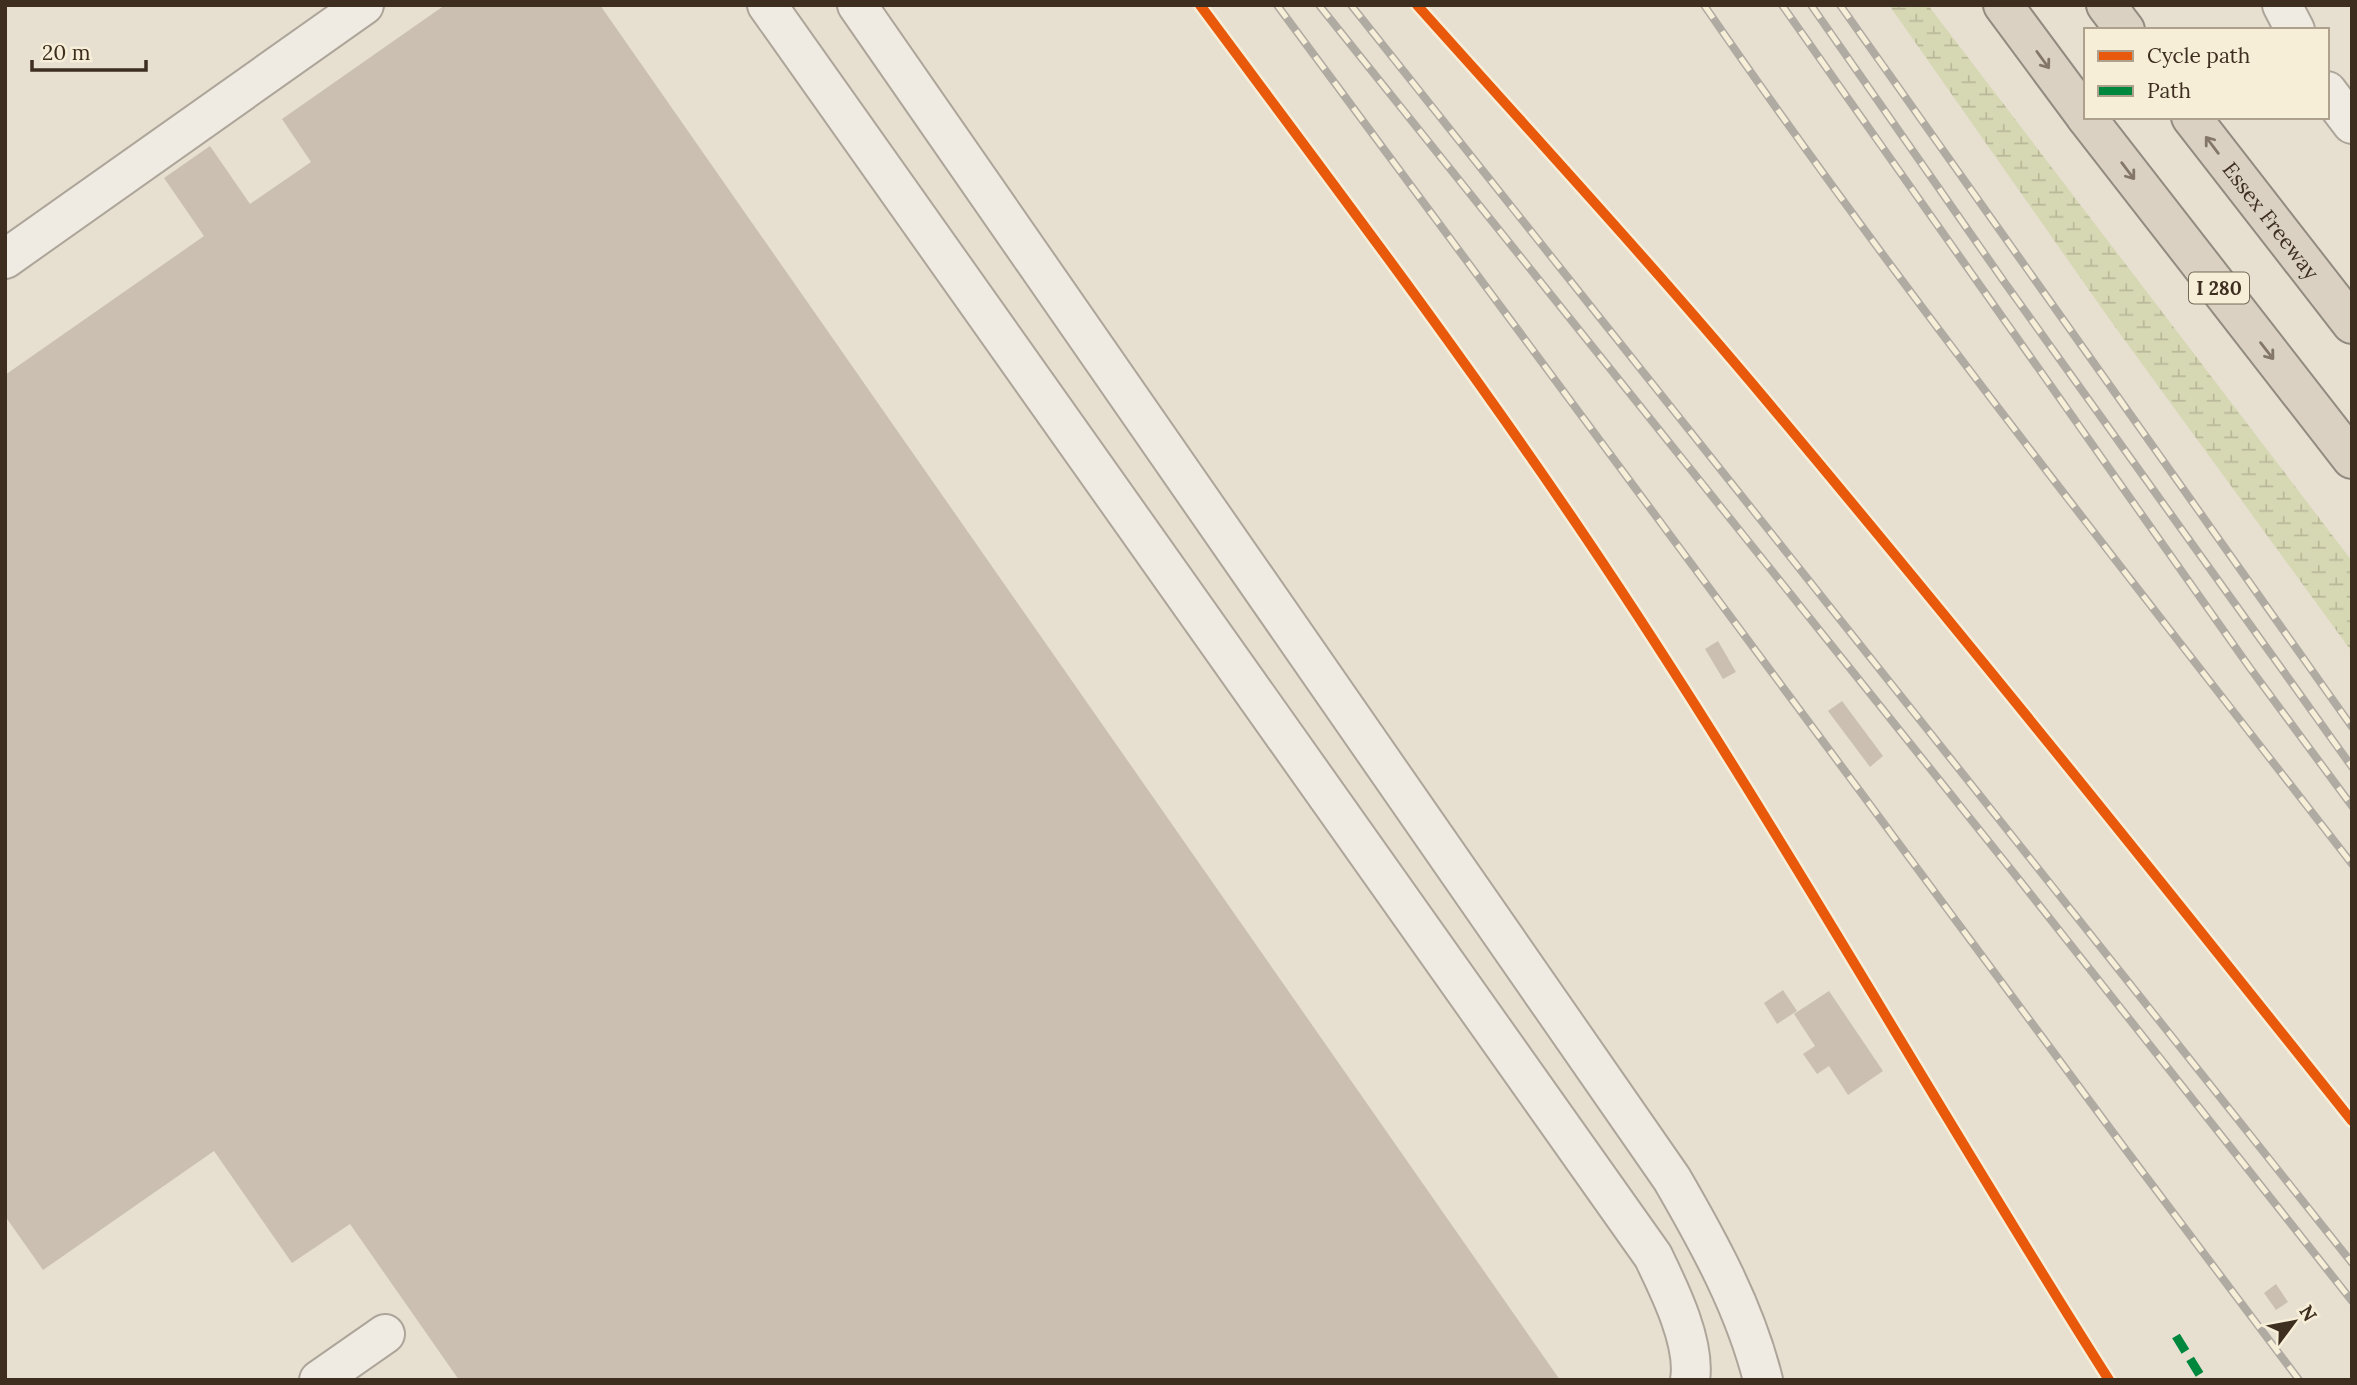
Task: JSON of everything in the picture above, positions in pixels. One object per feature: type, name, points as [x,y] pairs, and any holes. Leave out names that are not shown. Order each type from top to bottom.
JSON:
[{"type":"highway","name":"I 280","points":[[2003,5],[2084,114]]},
{"type":"highway","points":[[2106,5],[2123,28]]},
{"type":"highway","name":"I 280","points":[[2088,119],[2352,459]]},
{"type":"highway","name":"Essex Freeway","points":[[2193,119],[2352,324]]},
{"type":"lane","points":[[5,258],[364,5]]},
{"type":"lane","points":[[767,5],[1653,1256],[1676,1304],[1692,1365],[1690,1380]]},
{"type":"lane","points":[[857,5],[1657,1156],[1695,1218],[1737,1303],[1763,1380]]},
{"type":"lane","points":[[2282,5],[2294,28]]},
{"type":"lane","points":[[2329,94],[2352,124]]},
{"type":"lane","points":[[319,1380],[385,1334]]},
{"type":"green space","points":[[1889,5],[1928,5],[2352,561],[2352,652],[2110,320]]},
{"type":"building","points":[[445,5],[600,5],[1560,1380],[459,1380],[350,1224],[292,1263],[214,1151],[43,1270],[5,1216],[5,375],[204,236],[164,178],[210,146],[250,204],[311,162],[282,119]]},
{"type":"building","points":[[1718,641],[1736,672],[1723,679],[1705,649]]},
{"type":"building","points":[[1842,701],[1883,756],[1870,767],[1828,711]]},
{"type":"building","points":[[1783,990],[1797,1011],[1777,1024],[1764,1003]]},
{"type":"building","points":[[1829,991],[1883,1071],[1848,1095],[1829,1066],[1817,1074],[1803,1054],[1815,1046],[1794,1014]]},
{"type":"building","points":[[2276,1284],[2288,1302],[2276,1310],[2264,1293]]},
{"type":"railway","points":[[1200,5],[1491,400],[1653,639],[1785,849],[2109,1380]]},
{"type":"railway","points":[[1277,5],[2299,1380]]},
{"type":"railway","points":[[1319,5],[2021,882],[2352,1301]]},
{"type":"railway","points":[[1351,5],[2352,1263]]},
{"type":"railway","points":[[1417,5],[1637,250],[1766,400],[1988,668],[2352,1121]]},
{"type":"railway","points":[[1704,5],[1781,115],[1941,332],[2352,864]]},
{"type":"railway","points":[[1782,5],[2250,668],[2352,806]]},
{"type":"railway","points":[[1811,5],[2005,283],[2352,767]]},
{"type":"railway","points":[[1840,5],[2352,727]]},
{"type":"marked path","points":[[2176,1336],[2203,1380]]},
{"type":"cycle path","points":[[1200,5],[1491,400],[1653,639],[1785,849],[2109,1380]]},
{"type":"cycle path","points":[[1417,5],[1637,250],[1766,400],[1988,668],[2352,1121]]}]
